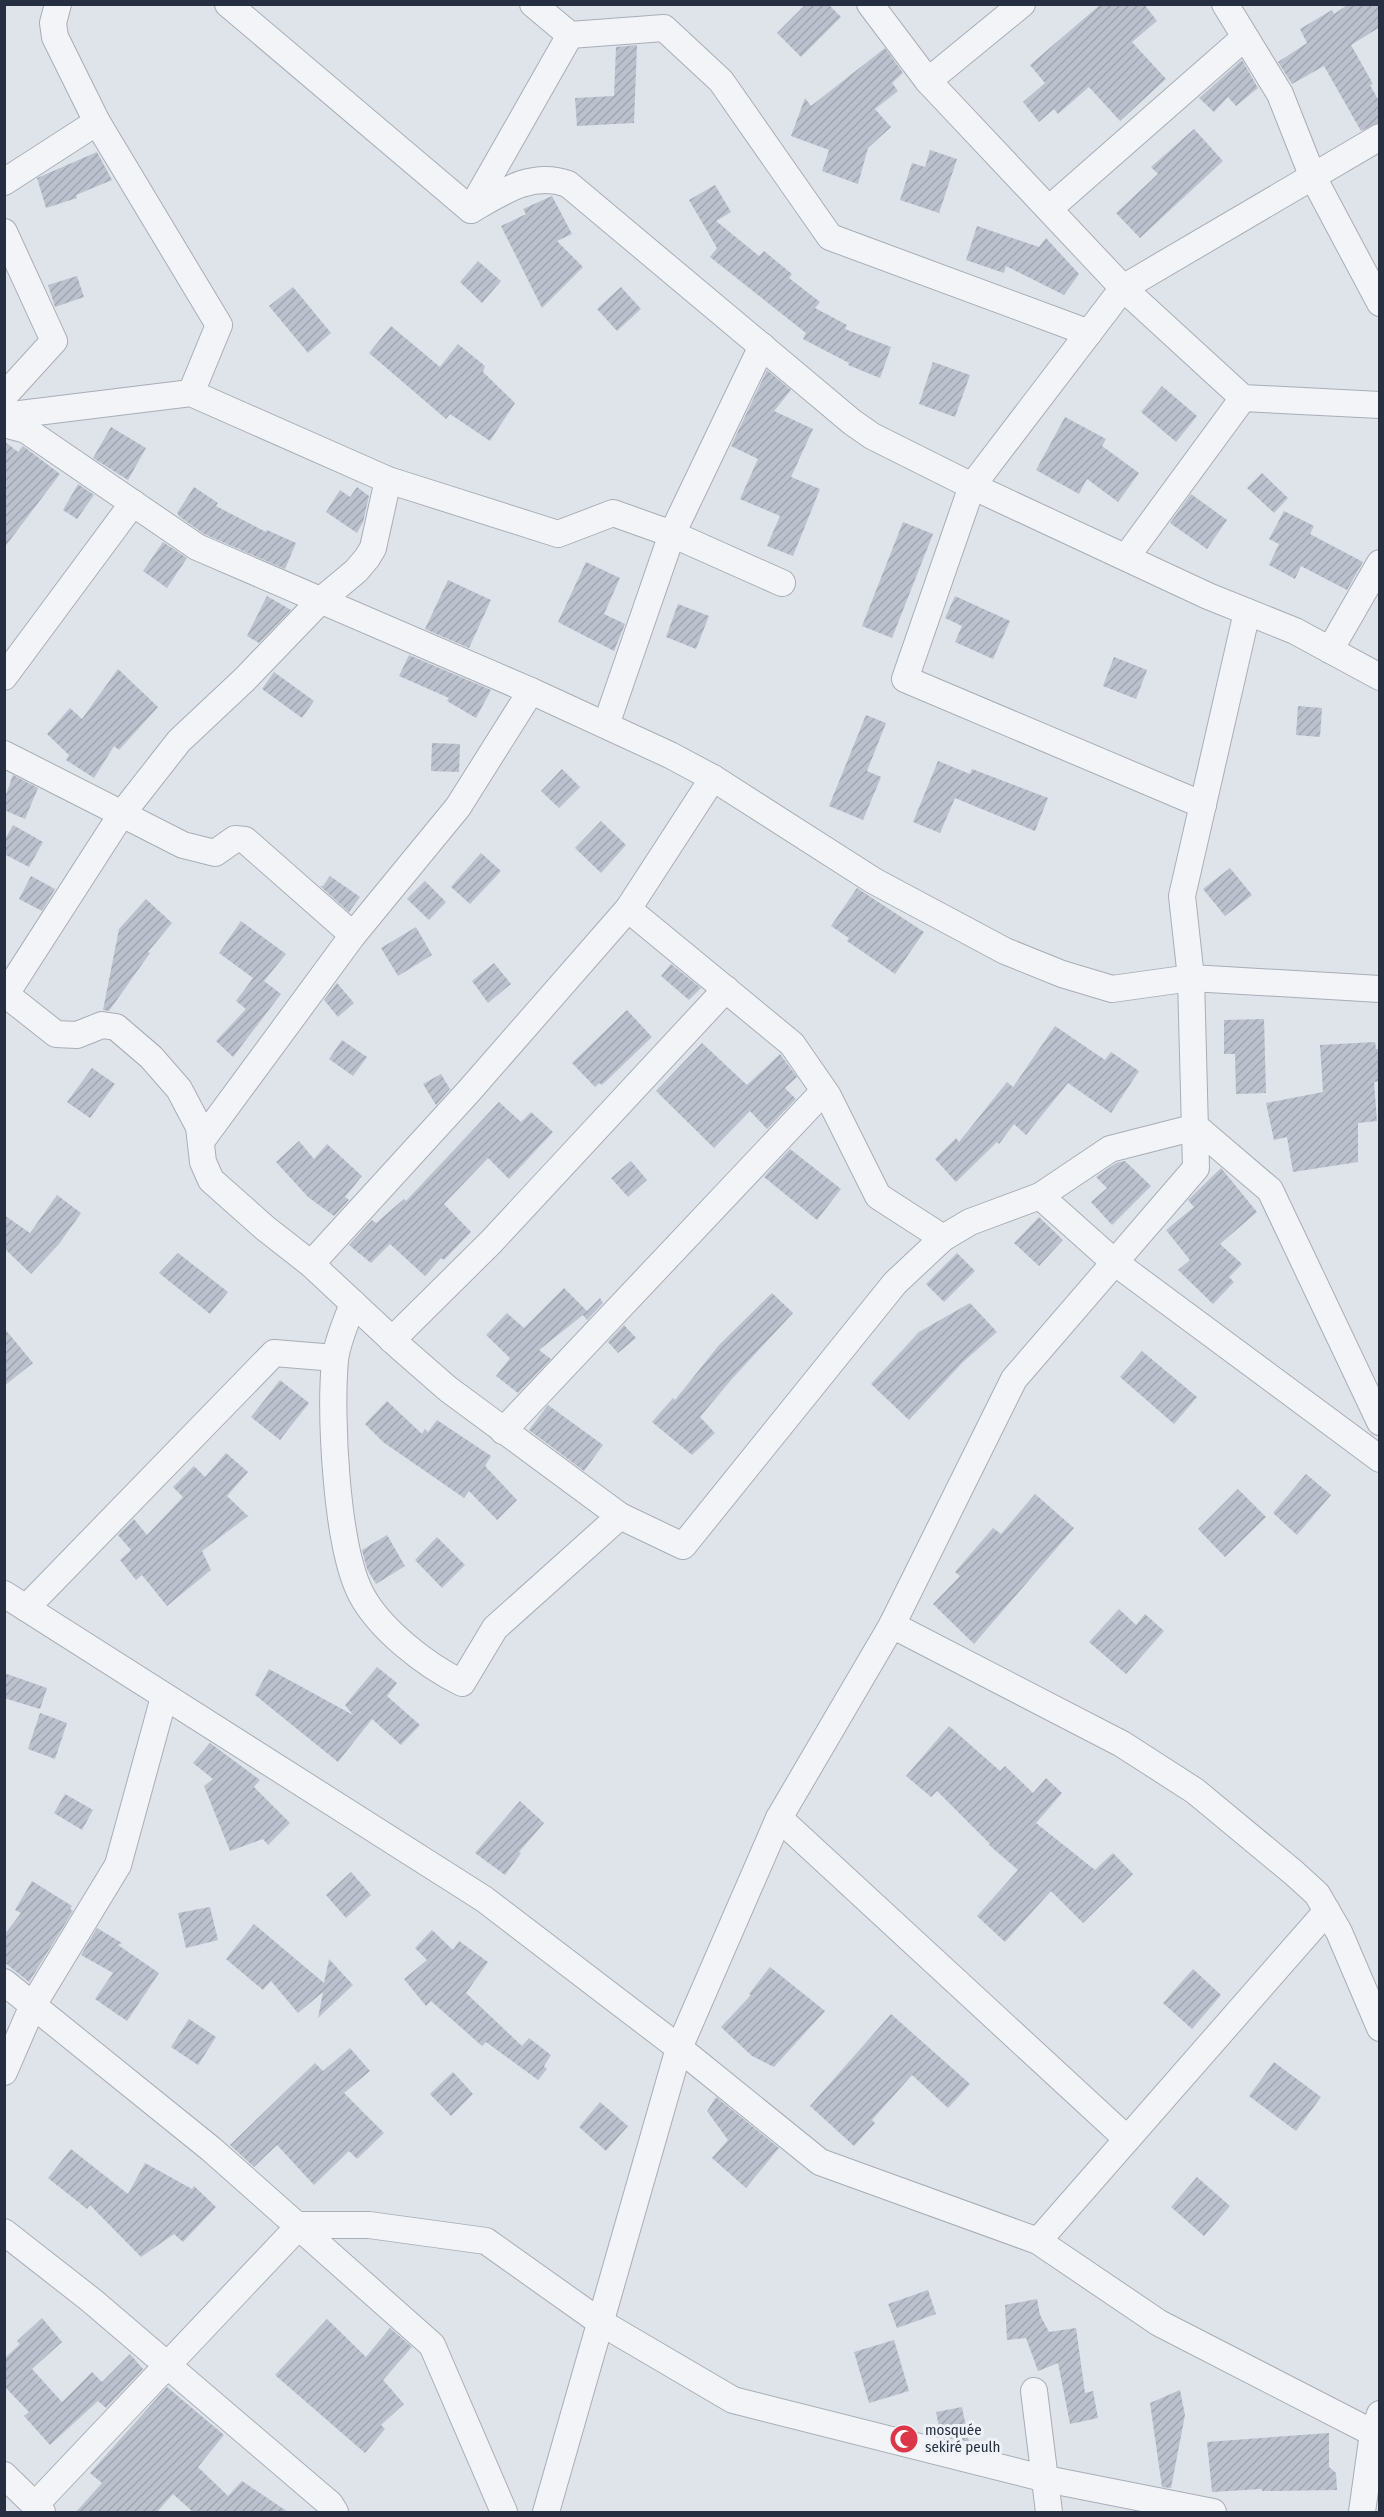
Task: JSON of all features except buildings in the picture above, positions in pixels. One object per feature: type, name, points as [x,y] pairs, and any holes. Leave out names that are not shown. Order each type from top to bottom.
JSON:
[{"type":"street","points":[[58,4],[53,23],[55,38],[98,122],[219,324],[191,393]]},
{"type":"street","points":[[228,4],[471,210]]},
{"type":"street","points":[[533,4],[570,35],[664,28],[721,81],[830,237],[1089,333]]},
{"type":"street","points":[[870,4],[928,81],[1123,288],[1244,398],[1380,405]]},
{"type":"street","points":[[928,81],[1022,4]]},
{"type":"street","points":[[1233,7],[1244,38],[1280,94],[1312,175],[1380,303]]},
{"type":"street","points":[[471,210],[570,35]]},
{"type":"street","points":[[1049,209],[1244,38]]},
{"type":"street","points":[[4,182],[98,122]]},
{"type":"street","points":[[1203,805],[905,679],[972,486],[1123,288],[1380,137]]},
{"type":"street","points":[[471,210],[512,186],[555,179],[568,184],[872,436],[972,486],[1295,632],[1380,677]]},
{"type":"street","points":[[4,232],[54,341],[4,396]]},
{"type":"street","points":[[606,725],[672,534],[762,346]]},
{"type":"street","points":[[4,416],[191,393],[388,480],[558,534],[613,513],[672,534],[782,583]]},
{"type":"street","points":[[1127,556],[1244,398]]},
{"type":"street","points":[[4,424],[26,430],[197,547],[531,691],[713,778],[845,865],[1005,951],[1062,974],[1112,989],[1191,978],[1380,989]]},
{"type":"street","points":[[388,480],[373,548],[356,571],[320,601],[245,679],[179,741],[121,815],[5,995],[56,1034],[77,1035],[102,1025],[116,1027],[151,1057],[179,1089],[192,1111],[202,1140],[204,1169],[211,1180],[265,1228],[311,1264],[392,1340],[503,1431],[620,1516],[683,1546],[895,1283],[943,1238],[970,1222],[1040,1196],[1110,1149],[1196,1127]]},
{"type":"street","points":[[4,677],[133,503]]},
{"type":"street","points":[[1330,650],[1380,563]]},
{"type":"street","points":[[546,2512],[680,2048],[779,1818],[892,1625],[1014,1379],[1113,1260],[1196,1168],[1191,978],[1182,896],[1247,612]]},
{"type":"street","points":[[202,1140],[353,935],[458,807],[531,691]]},
{"type":"street","points":[[4,754],[183,845],[207,853],[219,852],[235,839],[245,840],[353,935]]},
{"type":"street","points":[[311,1264],[469,1091],[628,909],[713,778]]},
{"type":"street","points":[[628,909],[792,1044],[824,1091],[878,1196],[943,1238]]},
{"type":"street","points":[[392,1340],[491,1242],[726,989]]},
{"type":"street","points":[[503,1431],[824,1091]]},
{"type":"street","points":[[1196,1127],[1270,1190],[1380,1422]]},
{"type":"street","points":[[1040,1196],[1113,1260],[1380,1459]]},
{"type":"street","points":[[353,1303],[335,1358],[335,1447],[343,1537],[360,1593],[376,1617],[436,1670],[462,1683],[495,1628],[620,1516]]},
{"type":"street","points":[[335,1358],[274,1353],[15,1601],[484,1899],[680,2048],[820,2162],[1038,2241],[1159,2323],[1377,2429],[1362,2512]]},
{"type":"street","points":[[892,1625],[1112,1738],[1196,1791],[1317,1894],[1359,1976],[1380,2028]]},
{"type":"street","points":[[4,2072],[33,2006],[118,1865],[164,1697]]},
{"type":"street","points":[[779,1818],[1127,2139]]},
{"type":"street","points":[[1038,2241],[1327,1911]]},
{"type":"street","points":[[4,1982],[211,2149],[300,2225],[432,2345],[504,2512]]},
{"type":"street","points":[[4,2475],[38,2509],[167,2365],[300,2225],[369,2225],[486,2241],[600,2322],[733,2400],[1046,2479],[1213,2512]]},
{"type":"street","points":[[4,2232],[91,2300],[330,2504],[335,2512]]},
{"type":"street","points":[[1034,2391],[1049,2512]]},
{"type":"place","name":"mosquée sekiré peulh","points":[[904,2439]]}]
